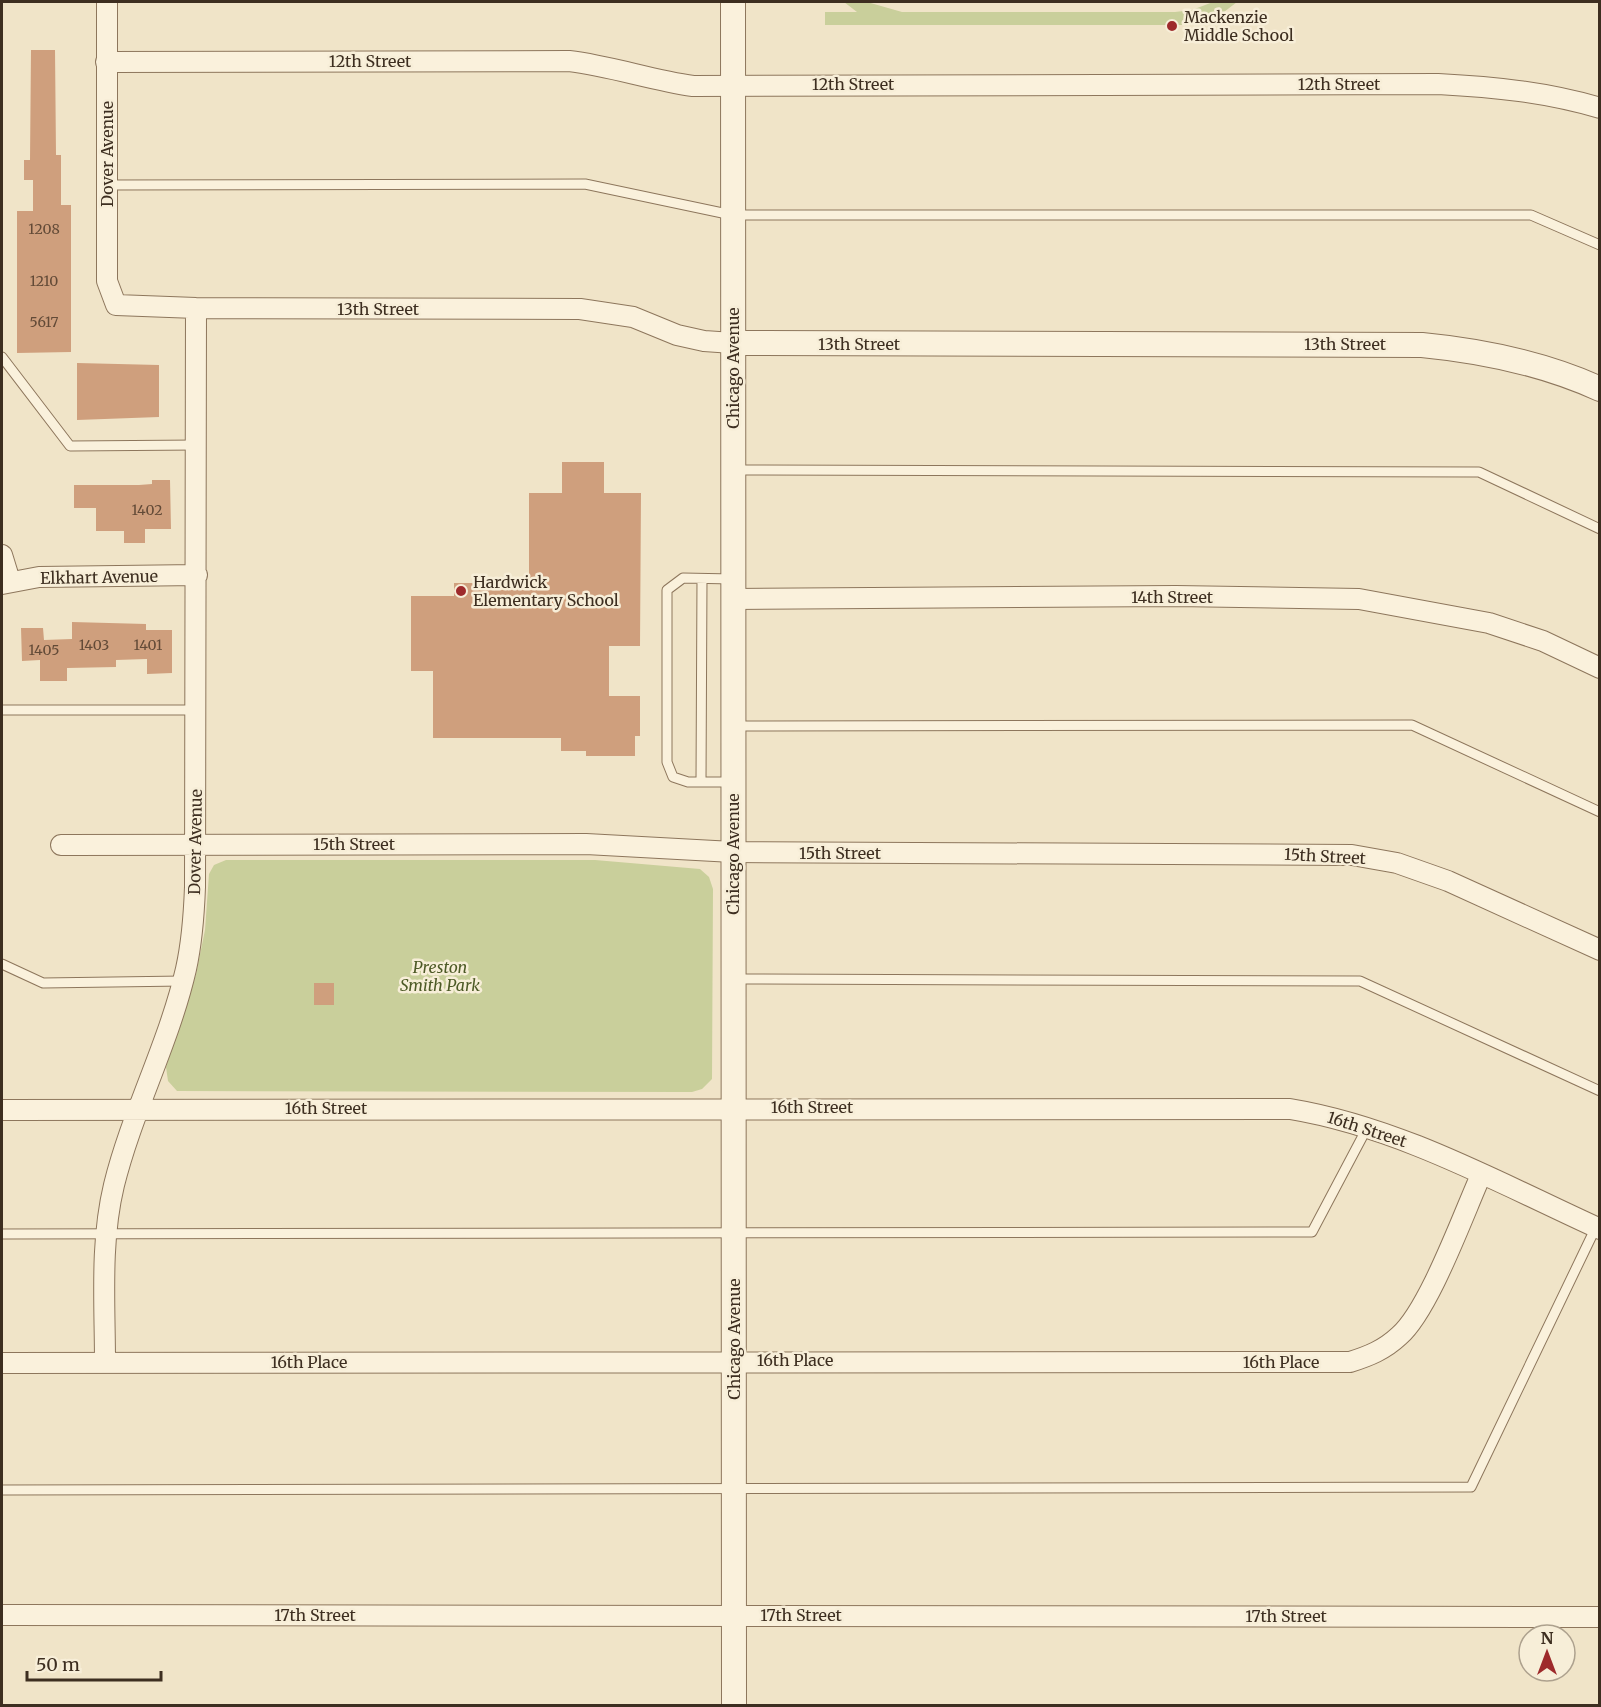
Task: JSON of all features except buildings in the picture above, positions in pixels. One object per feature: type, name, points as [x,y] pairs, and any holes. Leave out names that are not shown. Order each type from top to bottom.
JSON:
[{"type":"street","name":"Dover Avenue","points":[[107,2],[107,281],[116,305]]},
{"type":"street","name":"Chicago Avenue","points":[[733,2],[734,1706]]},
{"type":"street","name":"12th Street","points":[[106,62],[569,61],[599,65],[664,82],[693,86],[1438,84],[1508,87],[1557,95],[1599,108]]},
{"type":"street","name":"13th Street","points":[[116,305],[196,308],[580,309],[633,317],[677,335],[704,341],[733,342],[1422,345],[1479,351],[1530,363],[1599,389]]},
{"type":"street","name":"Dover Avenue","points":[[105,1363],[107,1234],[114,1186],[183,981],[192,929],[197,575],[196,308]]},
{"type":"street","points":[[2,555],[6,583]]},
{"type":"street","name":"Elkhart Avenue","points":[[6,583],[39,577],[197,575]]},
{"type":"street","name":"14th Street","points":[[733,589],[1359,599],[1489,623],[1544,641],[1599,668]]},
{"type":"street","name":"15th Street","points":[[61,845],[586,844],[733,852],[1352,855],[1397,863],[1448,881],[1599,950]]},
{"type":"street","name":"16th Street","points":[[2,1110],[734,1107],[1290,1109],[1336,1116],[1391,1134],[1598,1228]]},
{"type":"street","name":"16th Place","points":[[2,1363],[734,1360],[1350,1362],[1376,1353],[1400,1335],[1419,1313],[1481,1175]]},
{"type":"street","name":"17th Street","points":[[2,1615],[1599,1617]]},
{"type":"lane","points":[[107,185],[585,184],[732,215],[1531,215],[1599,244]]},
{"type":"lane","points":[[2,357],[70,446],[197,445]]},
{"type":"lane","points":[[733,470],[1479,472],[1599,529]]},
{"type":"lane","points":[[733,589],[702,579],[684,578],[667,590],[667,762],[673,777],[701,782],[733,782]]},
{"type":"lane","points":[[701,782],[702,579]]},
{"type":"lane","points":[[2,710],[196,710]]},
{"type":"lane","points":[[733,726],[1412,724],[1599,812]]},
{"type":"lane","points":[[2,964],[43,983],[183,981]]},
{"type":"lane","points":[[733,979],[1360,981],[1599,1091]]},
{"type":"lane","points":[[2,1234],[734,1235],[1312,1232],[1368,1127]]},
{"type":"lane","points":[[2,1490],[734,1491],[1471,1488],[1598,1228]]},
{"type":"green space","points":[[844,2],[867,2],[902,12],[1175,12],[1192,10],[1213,2],[1237,2],[1224,12],[1255,12],[1255,25],[825,25],[825,12],[857,12]]},
{"type":"green space","name":"Preston Smith Park","points":[[226,860],[595,860],[700,869],[709,877],[713,889],[712,1079],[702,1089],[692,1092],[177,1091],[168,1081],[166,1067],[196,974],[205,930],[209,874],[214,865]]},
{"type":"place","name":"Mackenzie Middle School","points":[[1172,26]]},
{"type":"place","name":"Hardwick Elementary School","points":[[461,591]]}]
